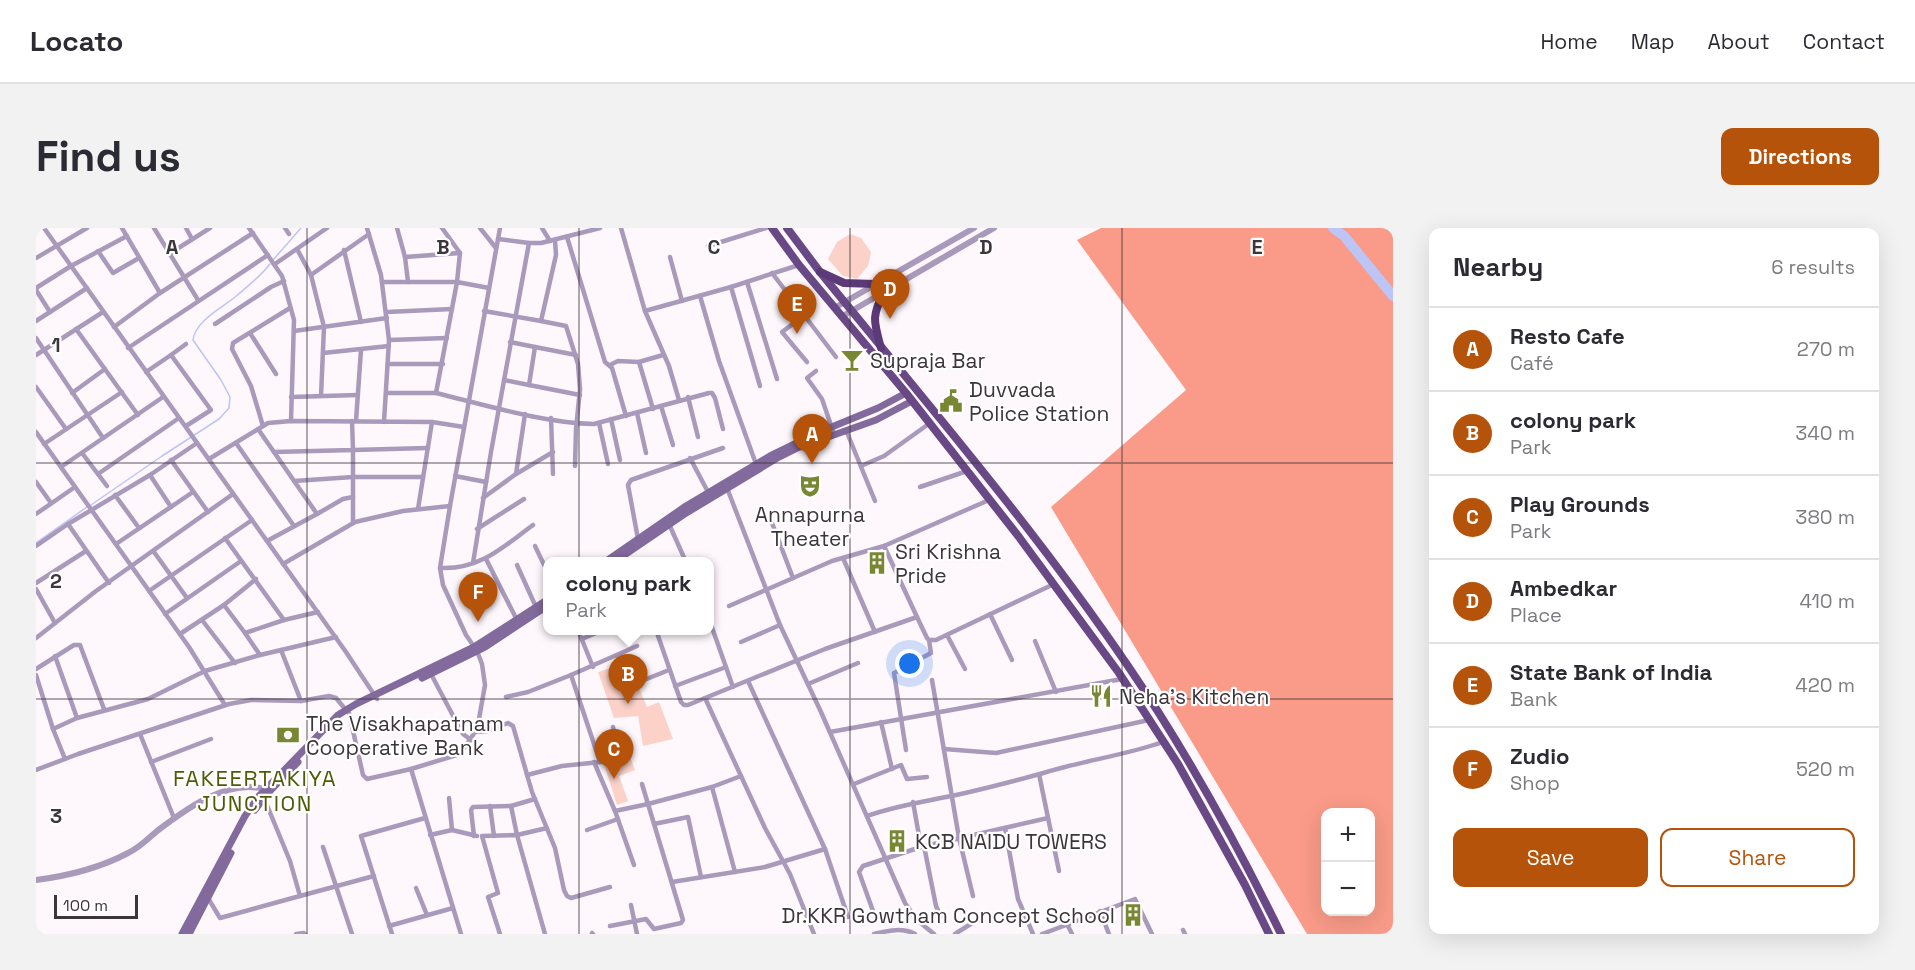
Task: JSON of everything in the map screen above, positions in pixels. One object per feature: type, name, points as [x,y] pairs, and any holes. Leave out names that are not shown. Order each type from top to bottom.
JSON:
[{"type":"highway","points":[[820,272],[844,283],[876,284]]},
{"type":"highway","points":[[882,348],[874,317],[884,292]]},
{"type":"main road","points":[[772,228],[799,265],[906,393],[1019,537],[1122,679],[1178,764],[1268,933]]},
{"type":"main road","points":[[786,228],[1051,558],[1129,666],[1186,758],[1254,879],[1281,934]]},
{"type":"main road","points":[[629,557],[669,524],[726,487],[906,393]]},
{"type":"main road","points":[[611,557],[708,492],[800,440],[833,430],[846,430],[876,420],[912,401]]},
{"type":"main road","points":[[1019,537],[1029,530]]},
{"type":"main road","points":[[182,934],[246,816],[265,789],[338,715],[475,649],[543,603]]},
{"type":"main road","points":[[376,697],[431,674],[543,608]]},
{"type":"main road","points":[[189,934],[250,816],[264,798],[348,711]]},
{"type":"street","points":[[44,228],[336,637],[376,697]]},
{"type":"street","points":[[36,258],[87,228]]},
{"type":"street","points":[[123,228],[160,293]]},
{"type":"street","points":[[154,228],[198,300]]},
{"type":"street","points":[[186,228],[192,239]]},
{"type":"street","points":[[169,254],[210,228]]},
{"type":"street","points":[[285,228],[289,234]]},
{"type":"street","points":[[128,348],[198,300],[297,249],[327,228]]},
{"type":"street","points":[[367,228],[382,282],[387,315],[389,346],[384,422]]},
{"type":"street","points":[[397,228],[405,257],[408,282]]},
{"type":"street","points":[[436,393],[457,282],[460,253],[442,228]]},
{"type":"street","points":[[480,228],[496,248]]},
{"type":"street","points":[[36,770],[225,705],[251,700],[301,701],[333,697],[348,711],[364,778],[367,779],[460,754],[475,732],[484,698],[482,664],[443,585],[440,568],[500,228]]},
{"type":"street","points":[[541,321],[556,255],[553,241],[542,228]]},
{"type":"street","points":[[573,228],[577,234]]},
{"type":"street","points":[[498,238],[529,243],[553,241],[600,228]]},
{"type":"street","points":[[621,228],[645,311],[669,366],[678,400]]},
{"type":"street","points":[[708,246],[766,228]]},
{"type":"street","points":[[836,308],[974,228]]},
{"type":"street","points":[[843,316],[994,228]]},
{"type":"street","points":[[114,327],[251,230],[284,282],[294,320],[291,421]]},
{"type":"street","points":[[311,275],[369,234]]},
{"type":"street","points":[[50,312],[36,289],[71,266],[127,236]]},
{"type":"street","points":[[567,237],[605,362],[612,368],[626,416]]},
{"type":"street","points":[[473,563],[477,529],[529,243]]},
{"type":"street","points":[[297,249],[311,275],[324,327],[321,396]]},
{"type":"street","points":[[344,250],[361,322]]},
{"type":"street","points":[[98,251],[113,273],[139,258]]},
{"type":"street","points":[[405,257],[460,253]]},
{"type":"street","points":[[670,258],[682,301]]},
{"type":"street","points":[[645,311],[799,265]]},
{"type":"street","points":[[772,273],[836,357]]},
{"type":"street","points":[[215,324],[271,287],[284,282]]},
{"type":"street","points":[[382,282],[457,282],[489,288]]},
{"type":"street","points":[[747,282],[777,379]]},
{"type":"street","points":[[731,287],[760,386]]},
{"type":"street","points":[[36,321],[87,288]]},
{"type":"street","points":[[700,296],[719,361],[756,464]]},
{"type":"street","points":[[290,308],[234,343],[232,349],[251,386],[260,427],[316,514]]},
{"type":"street","points":[[294,331],[361,322],[387,315],[452,309]]},
{"type":"street","points":[[484,311],[566,326],[576,355],[580,376],[575,466]]},
{"type":"street","points":[[36,355],[103,312]]},
{"type":"street","points":[[805,315],[782,332],[807,362]]},
{"type":"street","points":[[76,329],[138,415]]},
{"type":"street","points":[[250,333],[276,374]]},
{"type":"street","points":[[36,338],[103,438]]},
{"type":"street","points":[[389,340],[447,338]]},
{"type":"street","points":[[510,342],[576,355]]},
{"type":"street","points":[[146,372],[186,344]]},
{"type":"street","points":[[323,353],[389,346]]},
{"type":"street","points":[[529,385],[535,347]]},
{"type":"street","points":[[353,523],[354,421],[361,350]]},
{"type":"street","points":[[171,355],[211,410],[186,426]]},
{"type":"street","points":[[610,365],[618,361],[639,362],[663,355]]},
{"type":"street","points":[[639,362],[652,409]]},
{"type":"street","points":[[388,364],[442,364]]},
{"type":"street","points":[[72,393],[105,369]]},
{"type":"street","points":[[816,371],[807,378],[822,399],[833,430]]},
{"type":"street","points":[[504,380],[580,395]]},
{"type":"street","points":[[36,387],[66,429]]},
{"type":"street","points":[[44,444],[122,392]]},
{"type":"street","points":[[386,393],[436,393],[525,414],[577,423],[599,423],[709,393],[714,395],[723,429]]},
{"type":"street","points":[[291,396],[358,395]]},
{"type":"street","points":[[61,467],[163,397]]},
{"type":"street","points":[[688,397],[698,437]]},
{"type":"street","points":[[661,406],[673,445]]},
{"type":"street","points":[[637,413],[646,453]]},
{"type":"street","points":[[516,474],[525,414]]},
{"type":"street","points":[[98,474],[179,418]]},
{"type":"street","points":[[551,418],[553,474]]},
{"type":"street","points":[[611,419],[621,460]]},
{"type":"street","points":[[209,459],[268,423],[291,421],[432,422],[464,427]]},
{"type":"street","points":[[418,509],[432,422]]},
{"type":"street","points":[[599,423],[608,464]]},
{"type":"street","points":[[861,466],[884,456],[930,423]]},
{"type":"street","points":[[846,430],[875,501]]},
{"type":"street","points":[[36,432],[180,634],[225,705]]},
{"type":"street","points":[[36,546],[89,507],[150,475],[171,460],[194,438]]},
{"type":"street","points":[[236,443],[294,526]]},
{"type":"street","points":[[274,452],[428,448]]},
{"type":"street","points":[[638,539],[629,482],[633,478],[723,448]]},
{"type":"street","points":[[483,498],[516,474],[553,452]]},
{"type":"street","points":[[82,453],[107,486]]},
{"type":"street","points":[[690,458],[708,492]]},
{"type":"street","points":[[171,460],[208,512]]},
{"type":"street","points":[[920,487],[967,471]]},
{"type":"street","points":[[150,475],[171,507]]},
{"type":"street","points":[[455,476],[486,482]]},
{"type":"street","points":[[294,481],[353,477],[423,477]]},
{"type":"street","points":[[36,482],[51,503]]},
{"type":"street","points":[[36,514],[75,486]]},
{"type":"street","points":[[726,487],[780,625],[854,784],[905,903],[912,914],[934,934]]},
{"type":"street","points":[[116,544],[193,492]]},
{"type":"street","points":[[36,638],[233,494]]},
{"type":"street","points":[[115,495],[139,528]]},
{"type":"street","points":[[267,541],[343,499],[353,497]]},
{"type":"street","points":[[477,529],[524,499]]},
{"type":"street","points":[[729,606],[843,558],[884,546],[989,500]]},
{"type":"street","points":[[283,564],[353,523],[403,511],[450,506]]},
{"type":"street","points":[[149,591],[252,520]]},
{"type":"street","points":[[772,523],[793,578]]},
{"type":"street","points":[[68,524],[109,583]]},
{"type":"street","points":[[669,524],[684,557]]},
{"type":"street","points":[[440,568],[455,569],[486,559],[533,525]]},
{"type":"street","points":[[225,538],[284,620]]},
{"type":"street","points":[[535,546],[543,563]]},
{"type":"street","points":[[884,546],[929,640],[930,653],[894,674],[906,750]]},
{"type":"street","points":[[36,583],[86,551]]},
{"type":"street","points":[[154,552],[187,598]]},
{"type":"street","points":[[843,558],[875,632]]},
{"type":"street","points":[[486,559],[518,620]]},
{"type":"street","points":[[165,614],[242,561]]},
{"type":"street","points":[[518,565],[537,607]]},
{"type":"street","points":[[180,634],[224,605],[256,579]]},
{"type":"street","points":[[929,640],[936,640],[1054,584]]},
{"type":"street","points":[[36,589],[55,623]]},
{"type":"street","points":[[224,605],[260,655]]},
{"type":"street","points":[[245,633],[318,612]]},
{"type":"street","points":[[990,614],[1012,660]]},
{"type":"street","points":[[658,635],[684,705],[843,642],[917,617]]},
{"type":"street","points":[[202,620],[235,663]]},
{"type":"street","points":[[741,642],[780,625]]},
{"type":"street","points":[[714,633],[733,687]]},
{"type":"street","points":[[580,635],[593,667]]},
{"type":"street","points":[[582,639],[591,635]]},
{"type":"street","points":[[947,635],[965,669]]},
{"type":"street","points":[[53,729],[104,709],[148,699],[205,671],[336,637]]},
{"type":"street","points":[[1035,641],[1056,692]]},
{"type":"street","points":[[36,669],[74,645],[80,645],[104,709]]},
{"type":"street","points":[[506,697],[528,692],[593,667],[637,646]]},
{"type":"street","points":[[281,650],[301,701]]},
{"type":"street","points":[[55,656],[77,718]]},
{"type":"street","points":[[808,684],[858,663]]},
{"type":"street","points":[[675,686],[726,667]]},
{"type":"street","points":[[639,682],[669,670]]},
{"type":"street","points":[[431,674],[459,728],[471,740]]},
{"type":"street","points":[[36,675],[64,759]]},
{"type":"street","points":[[571,675],[597,762],[634,865]]},
{"type":"street","points":[[830,732],[1122,679]]},
{"type":"street","points":[[932,680],[959,838],[973,896]]},
{"type":"street","points":[[748,681],[825,849],[849,917]]},
{"type":"street","points":[[705,698],[765,828],[784,861],[814,934]]},
{"type":"street","points":[[944,749],[996,753],[1149,720]]},
{"type":"street","points":[[880,722],[892,768]]},
{"type":"street","points":[[475,732],[485,732],[508,723],[512,724],[535,799],[558,855],[567,896],[571,898],[610,887]]},
{"type":"street","points":[[527,775],[562,766],[618,757],[620,755],[613,727]]},
{"type":"street","points":[[140,734],[174,818]]},
{"type":"street","points":[[151,762],[211,739]]},
{"type":"street","points":[[867,816],[890,807],[1022,780],[1163,742]]},
{"type":"street","points":[[854,784],[901,765],[907,779],[927,777]]},
{"type":"street","points":[[411,769],[461,934]]},
{"type":"street","points":[[1039,774],[1059,871]]},
{"type":"street","points":[[615,812],[712,787],[741,776]]},
{"type":"street","points":[[610,926],[646,919],[654,929],[682,922],[683,917],[642,784]]},
{"type":"street","points":[[36,880],[72,874],[129,853],[195,804],[224,792],[250,786],[265,789]]},
{"type":"street","points":[[712,787],[735,872]]},
{"type":"street","points":[[264,798],[290,861],[300,896]]},
{"type":"street","points":[[449,798],[452,830]]},
{"type":"street","points":[[474,836],[472,808],[511,806],[535,799]]},
{"type":"street","points":[[913,802],[936,909],[941,917]]},
{"type":"street","points":[[490,806],[494,836]]},
{"type":"street","points":[[511,806],[545,934]]},
{"type":"street","points":[[654,824],[688,817],[701,877]]},
{"type":"street","points":[[392,934],[361,836],[425,818]]},
{"type":"street","points":[[873,911],[859,869],[885,857],[1048,818]]},
{"type":"street","points":[[586,830],[618,819]]},
{"type":"street","points":[[430,835],[452,830],[474,836],[517,835],[547,828]]},
{"type":"street","points":[[1005,828],[1017,892],[1033,934]]},
{"type":"street","points":[[482,836],[498,893],[488,897],[500,934]]},
{"type":"street","points":[[323,847],[352,934]]},
{"type":"street","points":[[672,882],[765,867],[825,849]]},
{"type":"street","points":[[208,898],[220,918],[374,876]]},
{"type":"street","points":[[416,888],[427,915]]},
{"type":"street","points":[[1042,934],[1135,899],[1152,934]]},
{"type":"street","points":[[631,905],[637,934]]},
{"type":"street","points":[[389,926],[453,908]]},
{"type":"street","points":[[1100,911],[1109,934]]},
{"type":"street","points":[[955,934],[977,920]]},
{"type":"street","points":[[1067,924],[1072,934]]},
{"type":"street","points":[[874,934],[895,930],[915,934]]},
{"type":"street","points":[[296,934],[305,934]]},
{"type":"shaded area","points":[[1101,228],[1393,228],[1393,934],[1307,934],[1051,507],[1186,390],[1077,240]]},
{"type":"shaded area","points":[[850,234],[861,238],[871,252],[868,266],[857,279],[843,276],[828,259],[837,242]]},
{"type":"shaded area","points":[[614,667],[619,679],[633,673],[647,707],[659,702],[673,739],[643,746],[638,716],[614,718],[598,672]]},
{"type":"shaded area","points":[[630,757],[635,770],[619,776],[628,801],[617,805],[604,764]]},
{"type":"waterway","points":[[273,260],[301,228]]},
{"type":"waterway","points":[[1333,228],[1344,236],[1393,296]]},
{"type":"waterway","points":[[91,505],[219,419],[229,408],[230,397],[193,340],[204,321],[249,285],[270,264]]},
{"type":"waterway","points":[[36,543],[87,507]]},
{"type":"place","name":"Ambedkar","points":[[890,319]]},
{"type":"place","name":"State Bank of India","points":[[797,334]]},
{"type":"place","name":"Supraja Bar","points":[[852,360]]},
{"type":"place","name":"Duvvada Police Station","points":[[951,401]]},
{"type":"place","name":"Resto Cafe","points":[[812,464]]},
{"type":"place","name":"Annapurna Theater","points":[[810,486]]},
{"type":"place","name":"Sri Krishna Pride","points":[[877,563]]},
{"type":"place","name":"Zudio","points":[[478,622]]},
{"type":"place","name":"Neha's Kitchen","points":[[1101,696]]},
{"type":"place","name":"colony park","points":[[628,704]]},
{"type":"place","name":"The Visakhapatnam Cooperative Bank","points":[[288,735]]},
{"type":"place","name":"Play Grounds","points":[[614,779]]},
{"type":"place","name":"KCB NAIDU TOWERS","points":[[897,841]]},
{"type":"place","name":"Dr.KKR Gowtham Concept School","points":[[1133,915]]},
{"type":"district","name":"FAKEERTAKIYA JUNCTION","points":[[255,790]]}]
